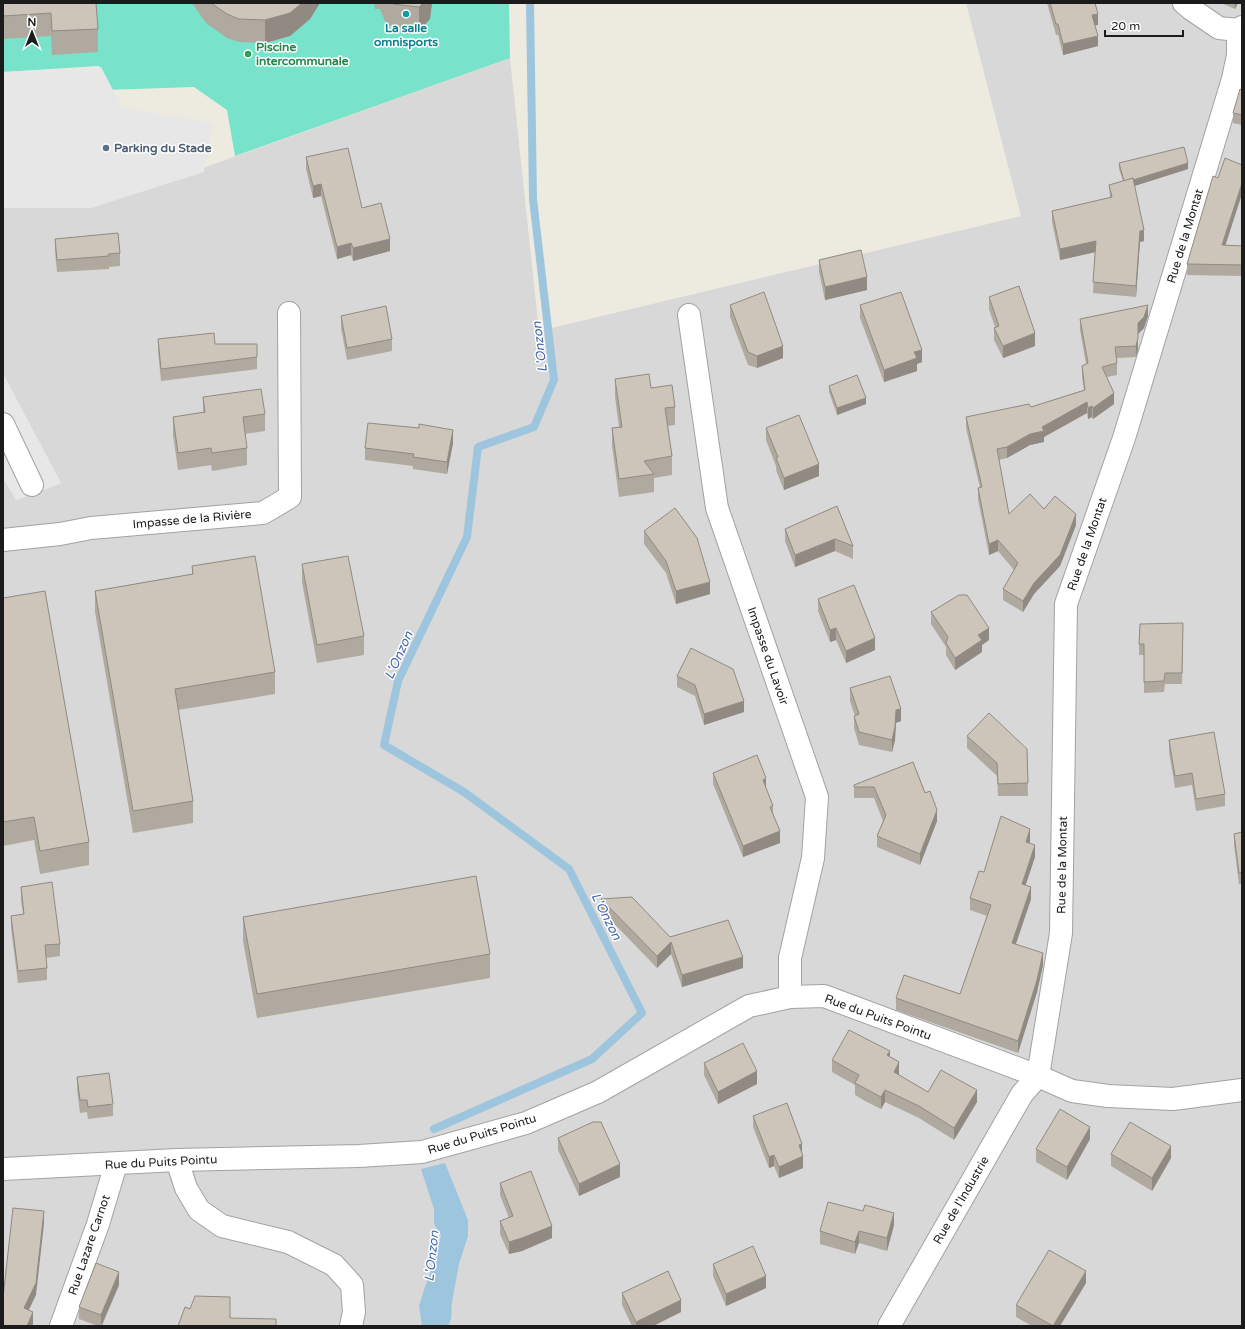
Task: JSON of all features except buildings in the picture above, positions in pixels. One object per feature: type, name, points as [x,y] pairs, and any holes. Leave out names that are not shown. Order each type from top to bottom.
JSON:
[{"type":"street","points":[[1184,3],[1219,28],[1240,28]]},
{"type":"street","name":"Rue de la Montat","points":[[1038,1076],[1061,933],[1066,604],[1124,438],[1226,102],[1238,55],[1240,28]]},
{"type":"street","name":"Impasse de la Rivière","points":[[3,540],[60,534],[91,528],[263,513],[290,497],[289,313]]},
{"type":"street","name":"Impasse du Lavoir","points":[[689,315],[717,508],[817,797],[813,858],[790,958],[790,997]]},
{"type":"street","points":[[3,424],[32,485]]},
{"type":"street","name":"Rue du Puits Pointu","points":[[3,1169],[176,1160],[359,1156],[422,1152],[526,1123],[598,1092],[750,1006],[790,997],[824,996],[1038,1076],[1072,1091],[1108,1096],[1173,1099],[1242,1090]]},
{"type":"street","name":"Rue de l'Industrie","points":[[889,1326],[1022,1094],[1038,1076]]},
{"type":"street","points":[[176,1160],[186,1188],[199,1210],[222,1226],[288,1242],[334,1265],[352,1285],[354,1312],[351,1326]]},
{"type":"street","name":"Rue Lazare Carnot","points":[[61,1326],[98,1224],[116,1164]]},
{"type":"shaded area","points":[[3,3],[509,3],[510,58],[235,156],[227,110],[194,87],[104,90],[99,66],[3,72]]},
{"type":"shaded area","points":[[966,3],[1242,3],[1242,1326],[3,1326],[3,478],[17,500],[61,483],[3,374],[3,208],[91,208],[510,58],[539,331],[1021,216]]},
{"type":"shaded area","name":"Parking du Stade","points":[[101,67],[122,107],[213,123],[204,172],[91,208],[3,208],[3,72]]},
{"type":"shaded area","points":[[3,374],[61,483],[16,500],[3,478]]},
{"type":"shaded area","points":[[445,1163],[468,1220],[468,1236],[459,1264],[452,1302],[451,1319],[448,1326],[422,1326],[419,1306],[436,1257],[441,1235],[434,1224],[434,1209],[421,1169]]},
{"type":"waterway","name":"L'Onzon","points":[[434,1129],[592,1059],[642,1013],[569,869],[464,792],[384,745],[398,681],[467,537],[478,447],[534,427],[554,380],[533,199],[530,3]]},
{"type":"place","name":"La salle omnisports","points":[[406,14]]},
{"type":"place","name":"Piscine intercommunale","points":[[248,54]]},
{"type":"place","name":"Parking du Stade","points":[[106,148]]}]
